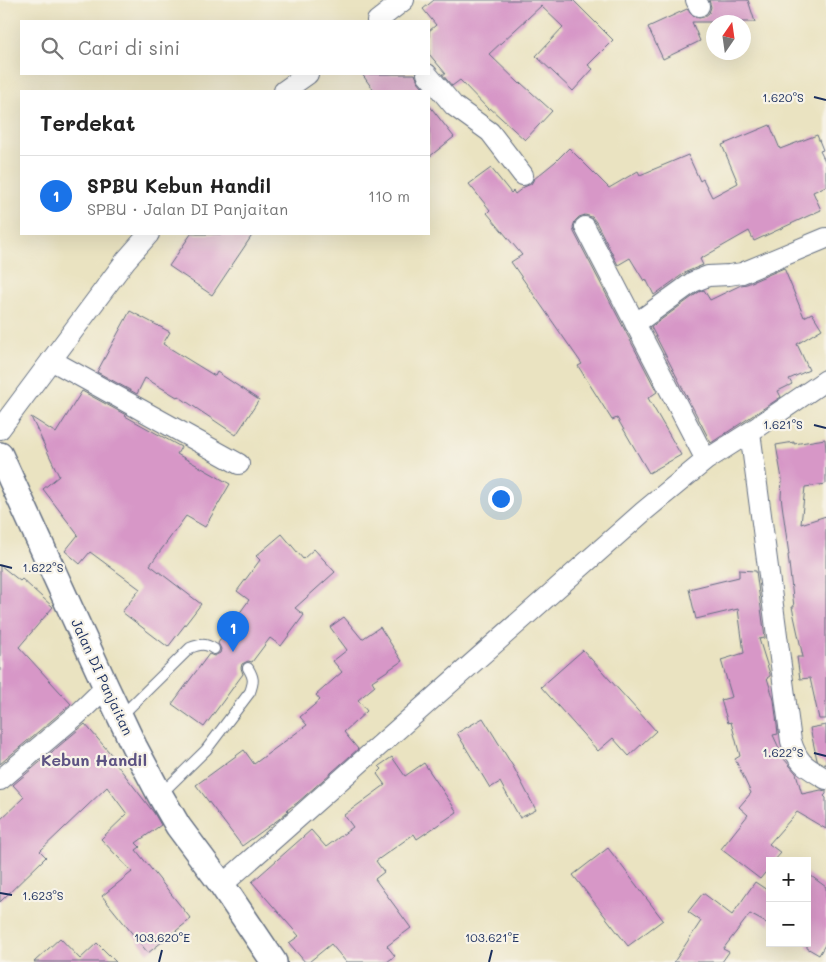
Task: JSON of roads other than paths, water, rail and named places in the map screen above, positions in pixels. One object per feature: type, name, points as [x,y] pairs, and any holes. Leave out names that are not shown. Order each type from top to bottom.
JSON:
[{"type":"street","points":[[380,20],[404,0]]},
{"type":"street","points":[[285,90],[307,75]]},
{"type":"street","points":[[428,75],[454,106],[490,132],[523,175]]},
{"type":"street","points":[[585,227],[706,460]]},
{"type":"street","points":[[0,429],[126,260],[148,235]]},
{"type":"street","points":[[636,324],[693,282],[708,276],[729,276],[742,273],[826,238]]},
{"type":"street","points":[[52,360],[239,464]]},
{"type":"street","points":[[222,885],[643,512],[706,460],[826,380]]},
{"type":"street","points":[[750,432],[791,741],[795,754],[806,768],[826,779]]},
{"type":"street","name":"Jalan DI Panjaitan","points":[[0,455],[134,746],[178,826],[222,885],[274,962]]},
{"type":"street","points":[[0,780],[78,714],[106,687]]},
{"type":"lane","points":[[121,717],[190,648],[198,644],[206,644],[214,649]]},
{"type":"lane","points":[[160,794],[206,750],[250,692],[253,676],[248,668]]},
{"type":"place","name":"SPBU Kebun Handil","points":[[233,652]]},
{"type":"district","name":"Kebun Handil","points":[[94,760]]}]
